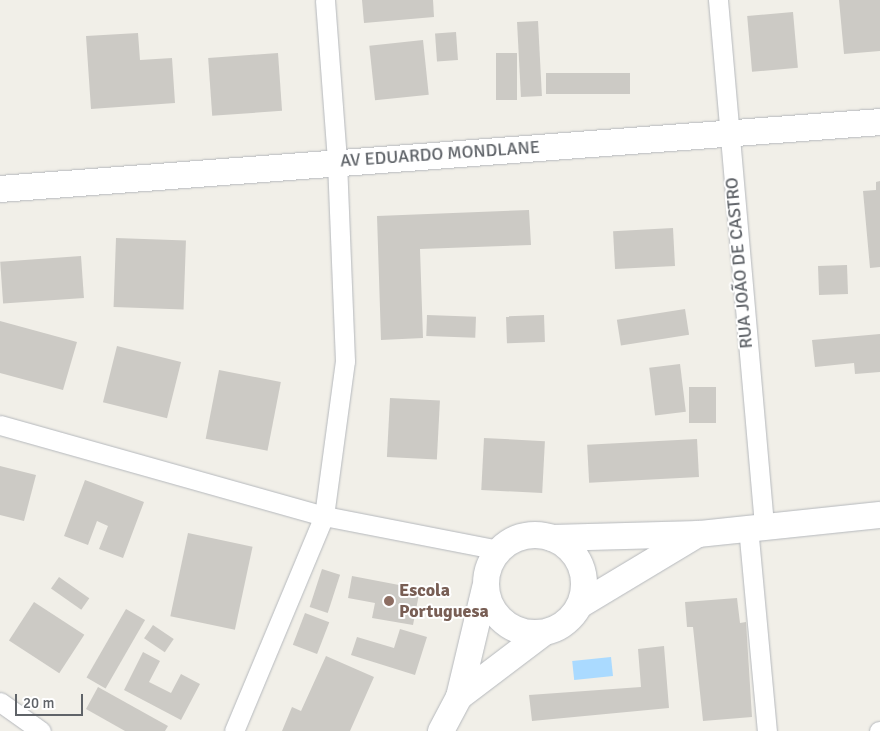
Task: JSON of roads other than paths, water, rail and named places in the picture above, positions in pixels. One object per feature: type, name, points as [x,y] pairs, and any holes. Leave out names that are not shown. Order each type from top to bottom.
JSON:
[{"type":"street","points":[[234,731],[324,516],[345,361],[337,160],[325,0]]},
{"type":"street","name":"RUA JOÃO DE CASTRO","points":[[718,0],[756,526],[767,731]]},
{"type":"street","name":"AV EDUARDO MONDLANE","points":[[0,189],[337,160],[728,136],[880,122]]},
{"type":"street","points":[[0,425],[324,516],[498,550]]},
{"type":"street","points":[[441,731],[459,697],[485,588],[486,574],[498,550],[524,536],[552,538],[699,534],[756,526],[880,515]]},
{"type":"street","points":[[580,605],[699,534]]},
{"type":"street","points":[[459,697],[542,634],[571,619],[580,605],[584,589],[577,558],[552,538]]},
{"type":"street","points":[[485,588],[498,618],[510,628],[542,634]]},
{"type":"street","points":[[0,702],[41,731]]},
{"type":"water","points":[[611,657],[613,676],[574,680],[572,661]]},
{"type":"place","name":"Escola Portuguesa","points":[[389,601]]}]
